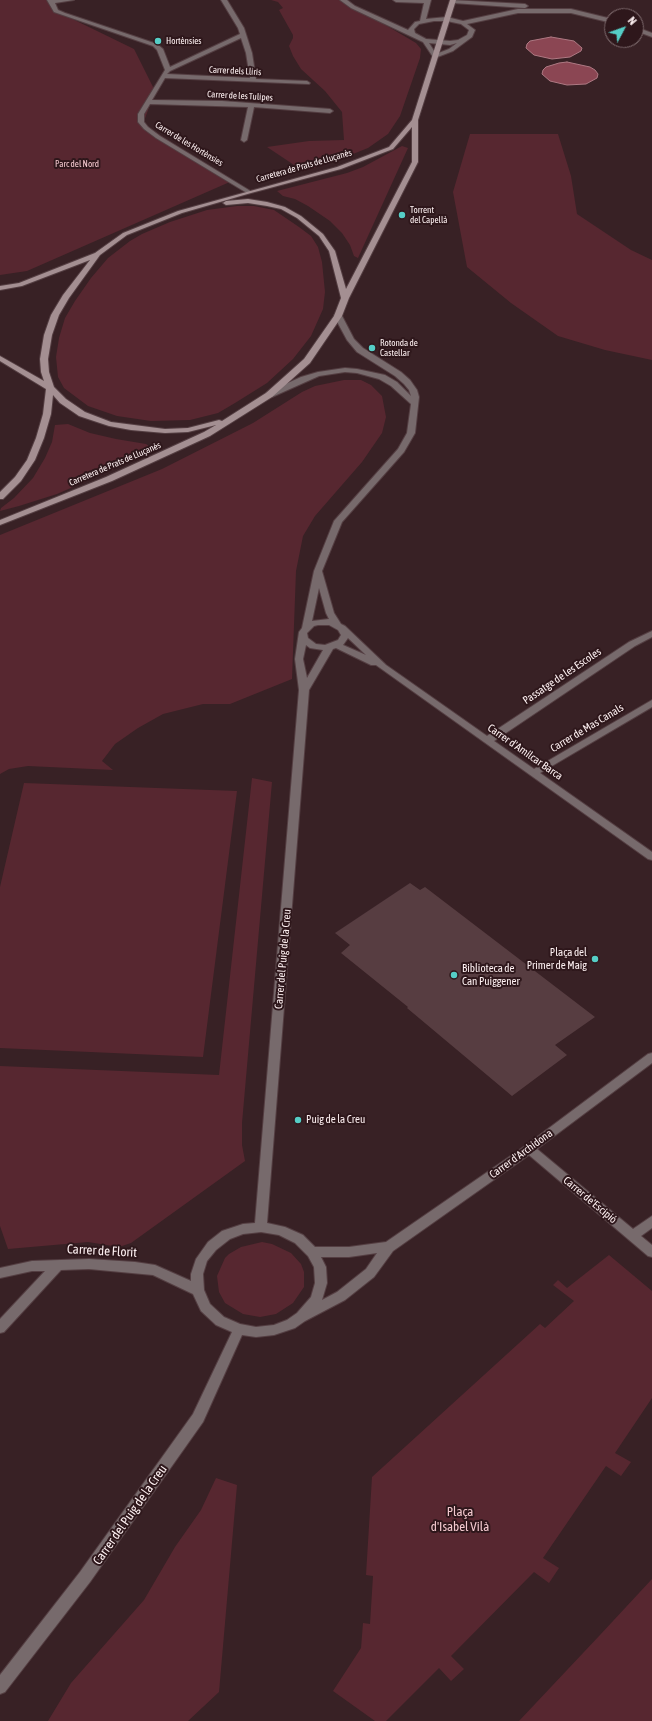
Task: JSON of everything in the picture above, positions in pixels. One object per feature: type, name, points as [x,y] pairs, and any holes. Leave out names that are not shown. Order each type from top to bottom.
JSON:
[{"type":"street","points":[[71,0],[51,1],[56,11],[63,14],[155,45],[160,48],[168,70]]},
{"type":"street","points":[[224,0],[241,28],[249,53],[253,80]]},
{"type":"street","points":[[343,0],[360,11],[425,41],[440,43],[460,41],[469,37],[472,30],[463,23],[447,19],[423,21],[412,26],[412,34]]},
{"type":"street","points":[[396,0],[428,1],[423,21]]},
{"type":"street","points":[[453,1],[571,11],[604,19]]},
{"type":"street","name":"Carretera de Prats de Lluçanès","points":[[0,523],[109,479],[207,434],[269,395],[307,361],[338,316],[344,298],[415,162],[415,120],[453,1]]},
{"type":"street","points":[[463,23],[518,11],[571,11]]},
{"type":"street","points":[[425,41],[435,56],[451,50],[469,37],[481,23],[495,15]]},
{"type":"street","name":"Carrer de les Hortènsies","points":[[243,35],[168,70],[141,114],[141,122],[146,128],[249,192]]},
{"type":"street","name":"Carrer dels Lliris","points":[[163,76],[307,83]]},
{"type":"street","name":"Carrer de les Tulipes","points":[[148,102],[251,105],[330,111]]},
{"type":"street","points":[[244,140],[251,105]]},
{"type":"street","name":"Carretera de Prats de Lluçanès","points":[[0,497],[18,479],[31,460],[40,438],[47,414],[50,388],[45,372],[44,359],[48,336],[55,316],[66,297],[98,254],[125,234],[152,222],[208,203],[339,168],[391,148],[415,120]]},
{"type":"street","name":"Carretera de Prats de Lluçanès","points":[[208,203],[248,202],[267,204],[283,208],[299,217],[321,235],[332,251],[344,298]]},
{"type":"street","points":[[0,288],[20,285],[98,254]]},
{"type":"street","name":"Carrer del Puig de la Creu","points":[[262,1227],[304,690],[299,659],[318,571],[338,521],[401,450],[411,433],[415,397],[413,390],[398,374],[360,350],[351,340],[338,316]]},
{"type":"street","points":[[0,358],[50,388]]},
{"type":"street","points":[[269,395],[318,374],[345,370],[357,370],[382,377],[394,384],[414,403]]},
{"type":"street","name":"Carretera de Prats de Lluçanès","points":[[50,388],[63,401],[82,414],[97,420],[131,428],[165,431],[188,430],[234,417]]},
{"type":"street","points":[[318,571],[330,613],[344,631],[344,639],[334,646],[313,646],[304,639],[305,632],[317,622],[324,622],[339,626]]},
{"type":"street","name":"Carrer d'Amílcar Barca","points":[[339,626],[383,667],[652,857]]},
{"type":"street","name":"Passatge de les Escoles","points":[[488,740],[632,644],[652,634]]},
{"type":"street","name":"Carrer del Puig de la Creu","points":[[304,690],[317,667],[334,646]]},
{"type":"street","name":"Carrer d'Amílcar Barca","points":[[334,646],[383,667]]},
{"type":"street","name":"Carrer de Mas Canals","points":[[534,773],[652,703]]},
{"type":"street","name":"Carrer d'Archidona","points":[[301,1317],[341,1296],[370,1273],[389,1247],[529,1149],[652,1058]]},
{"type":"street","name":"Carrer de'Escipió","points":[[529,1149],[652,1252]]},
{"type":"street","points":[[633,1236],[652,1221]]},
{"type":"street","points":[[262,1227],[281,1230],[299,1238],[312,1252],[320,1267],[321,1284],[316,1300],[301,1317],[291,1324],[274,1330],[256,1332],[239,1329],[220,1321],[206,1307],[198,1290],[197,1274],[202,1259],[212,1246],[226,1235],[243,1229],[262,1227]]},
{"type":"street","name":"Carrer d'Archidona","points":[[312,1252],[349,1252],[389,1247]]},
{"type":"street","name":"Carrer de Florit","points":[[0,1273],[32,1266],[89,1264],[155,1270],[198,1290]]},
{"type":"street","points":[[0,1328],[58,1265]]},
{"type":"street","name":"Carrer del Puig de la Creu","points":[[0,1687],[86,1577],[198,1418],[239,1329]]},
{"type":"green space","name":"Parc del Nord","points":[[0,0],[52,0],[56,11],[134,49],[155,91],[143,124],[232,181],[27,271],[0,275]]},
{"type":"green space","points":[[271,0],[343,0],[416,43],[421,49],[420,58],[400,116],[388,134],[368,148],[331,163],[303,171],[267,147],[309,141],[344,140],[342,112],[325,91],[301,69],[289,46],[293,35],[279,10],[283,8],[278,2]]},
{"type":"green space","points":[[470,134],[558,134],[571,176],[577,214],[631,250],[652,260],[652,360],[605,350],[558,336],[511,303],[467,267],[453,192]]},
{"type":"green space","points":[[402,146],[408,148],[358,258],[354,256],[350,245],[342,233],[330,221],[308,206],[295,199],[283,196],[277,191],[347,173],[363,167]]},
{"type":"green space","points":[[237,206],[254,206],[274,210],[311,236],[318,247],[322,262],[325,292],[323,309],[311,336],[293,359],[267,383],[235,403],[218,413],[190,420],[151,421],[117,416],[88,406],[64,388],[58,377],[56,357],[59,338],[65,318],[91,278],[108,258],[130,241],[142,234],[170,222],[207,210]]},
{"type":"green space","points":[[344,380],[361,380],[371,385],[382,396],[386,417],[382,433],[362,462],[315,516],[303,536],[296,571],[292,679],[230,704],[203,704],[163,714],[138,728],[115,744],[102,761],[113,770],[28,766],[9,769],[0,774],[0,535],[162,469],[253,423],[302,392],[315,386]]},
{"type":"green space","points":[[68,424],[90,433],[146,444],[155,451],[57,494],[0,511],[1,508],[14,498],[33,478],[45,458],[52,442],[55,425]]},
{"type":"green space","points":[[252,778],[272,782],[242,1123],[242,1145],[245,1161],[131,1243],[119,1247],[88,1242],[8,1249],[0,1226],[0,1066],[219,1075]]},
{"type":"green space","points":[[24,783],[237,791],[203,1057],[0,1048],[0,887]]},
{"type":"green space","points":[[262,1242],[272,1244],[291,1253],[301,1264],[304,1272],[304,1287],[293,1303],[276,1314],[260,1317],[243,1314],[225,1303],[219,1292],[217,1276],[225,1258],[229,1254],[241,1247]]},
{"type":"green space","name":"Plaça d'Isabel Vilà","points":[[609,1255],[652,1291],[652,1398],[615,1453],[631,1462],[621,1476],[606,1466],[543,1558],[559,1568],[549,1583],[534,1572],[451,1656],[464,1669],[451,1681],[439,1668],[386,1721],[375,1721],[333,1691],[361,1648],[363,1623],[370,1624],[373,1576],[366,1575],[372,1477],[540,1324],[545,1328],[574,1301],[553,1285],[558,1280],[567,1288]]},
{"type":"green space","points":[[216,1478],[237,1485],[219,1692],[188,1721],[48,1721],[71,1683],[144,1600],[175,1547],[201,1510]]},
{"type":"green space","points":[[652,1579],[652,1721],[519,1721],[600,1635]]},
{"type":"shaded area","points":[[551,37],[574,41],[582,48],[581,51],[570,57],[552,59],[534,55],[526,48],[530,41]]},
{"type":"shaded area","points":[[567,62],[590,67],[598,74],[597,78],[586,84],[567,85],[550,81],[542,74],[546,67]]},
{"type":"building","name":"Biblioteca de Can Puiggener","points":[[410,883],[420,890],[425,887],[595,1017],[555,1045],[567,1055],[512,1096],[407,1008],[408,1007],[341,953],[350,945],[335,933]]},
{"type":"place","name":"Hortènsies","points":[[158,41]]},
{"type":"place","name":"Torrent del Capellà","points":[[402,215]]},
{"type":"place","name":"Rotonda de Castellar","points":[[372,348]]},
{"type":"place","name":"Plaça del Primer de Maig","points":[[595,959]]},
{"type":"place","name":"Biblioteca de Can Puiggener","points":[[454,975]]},
{"type":"place","name":"Puig de la Creu","points":[[298,1120]]}]
